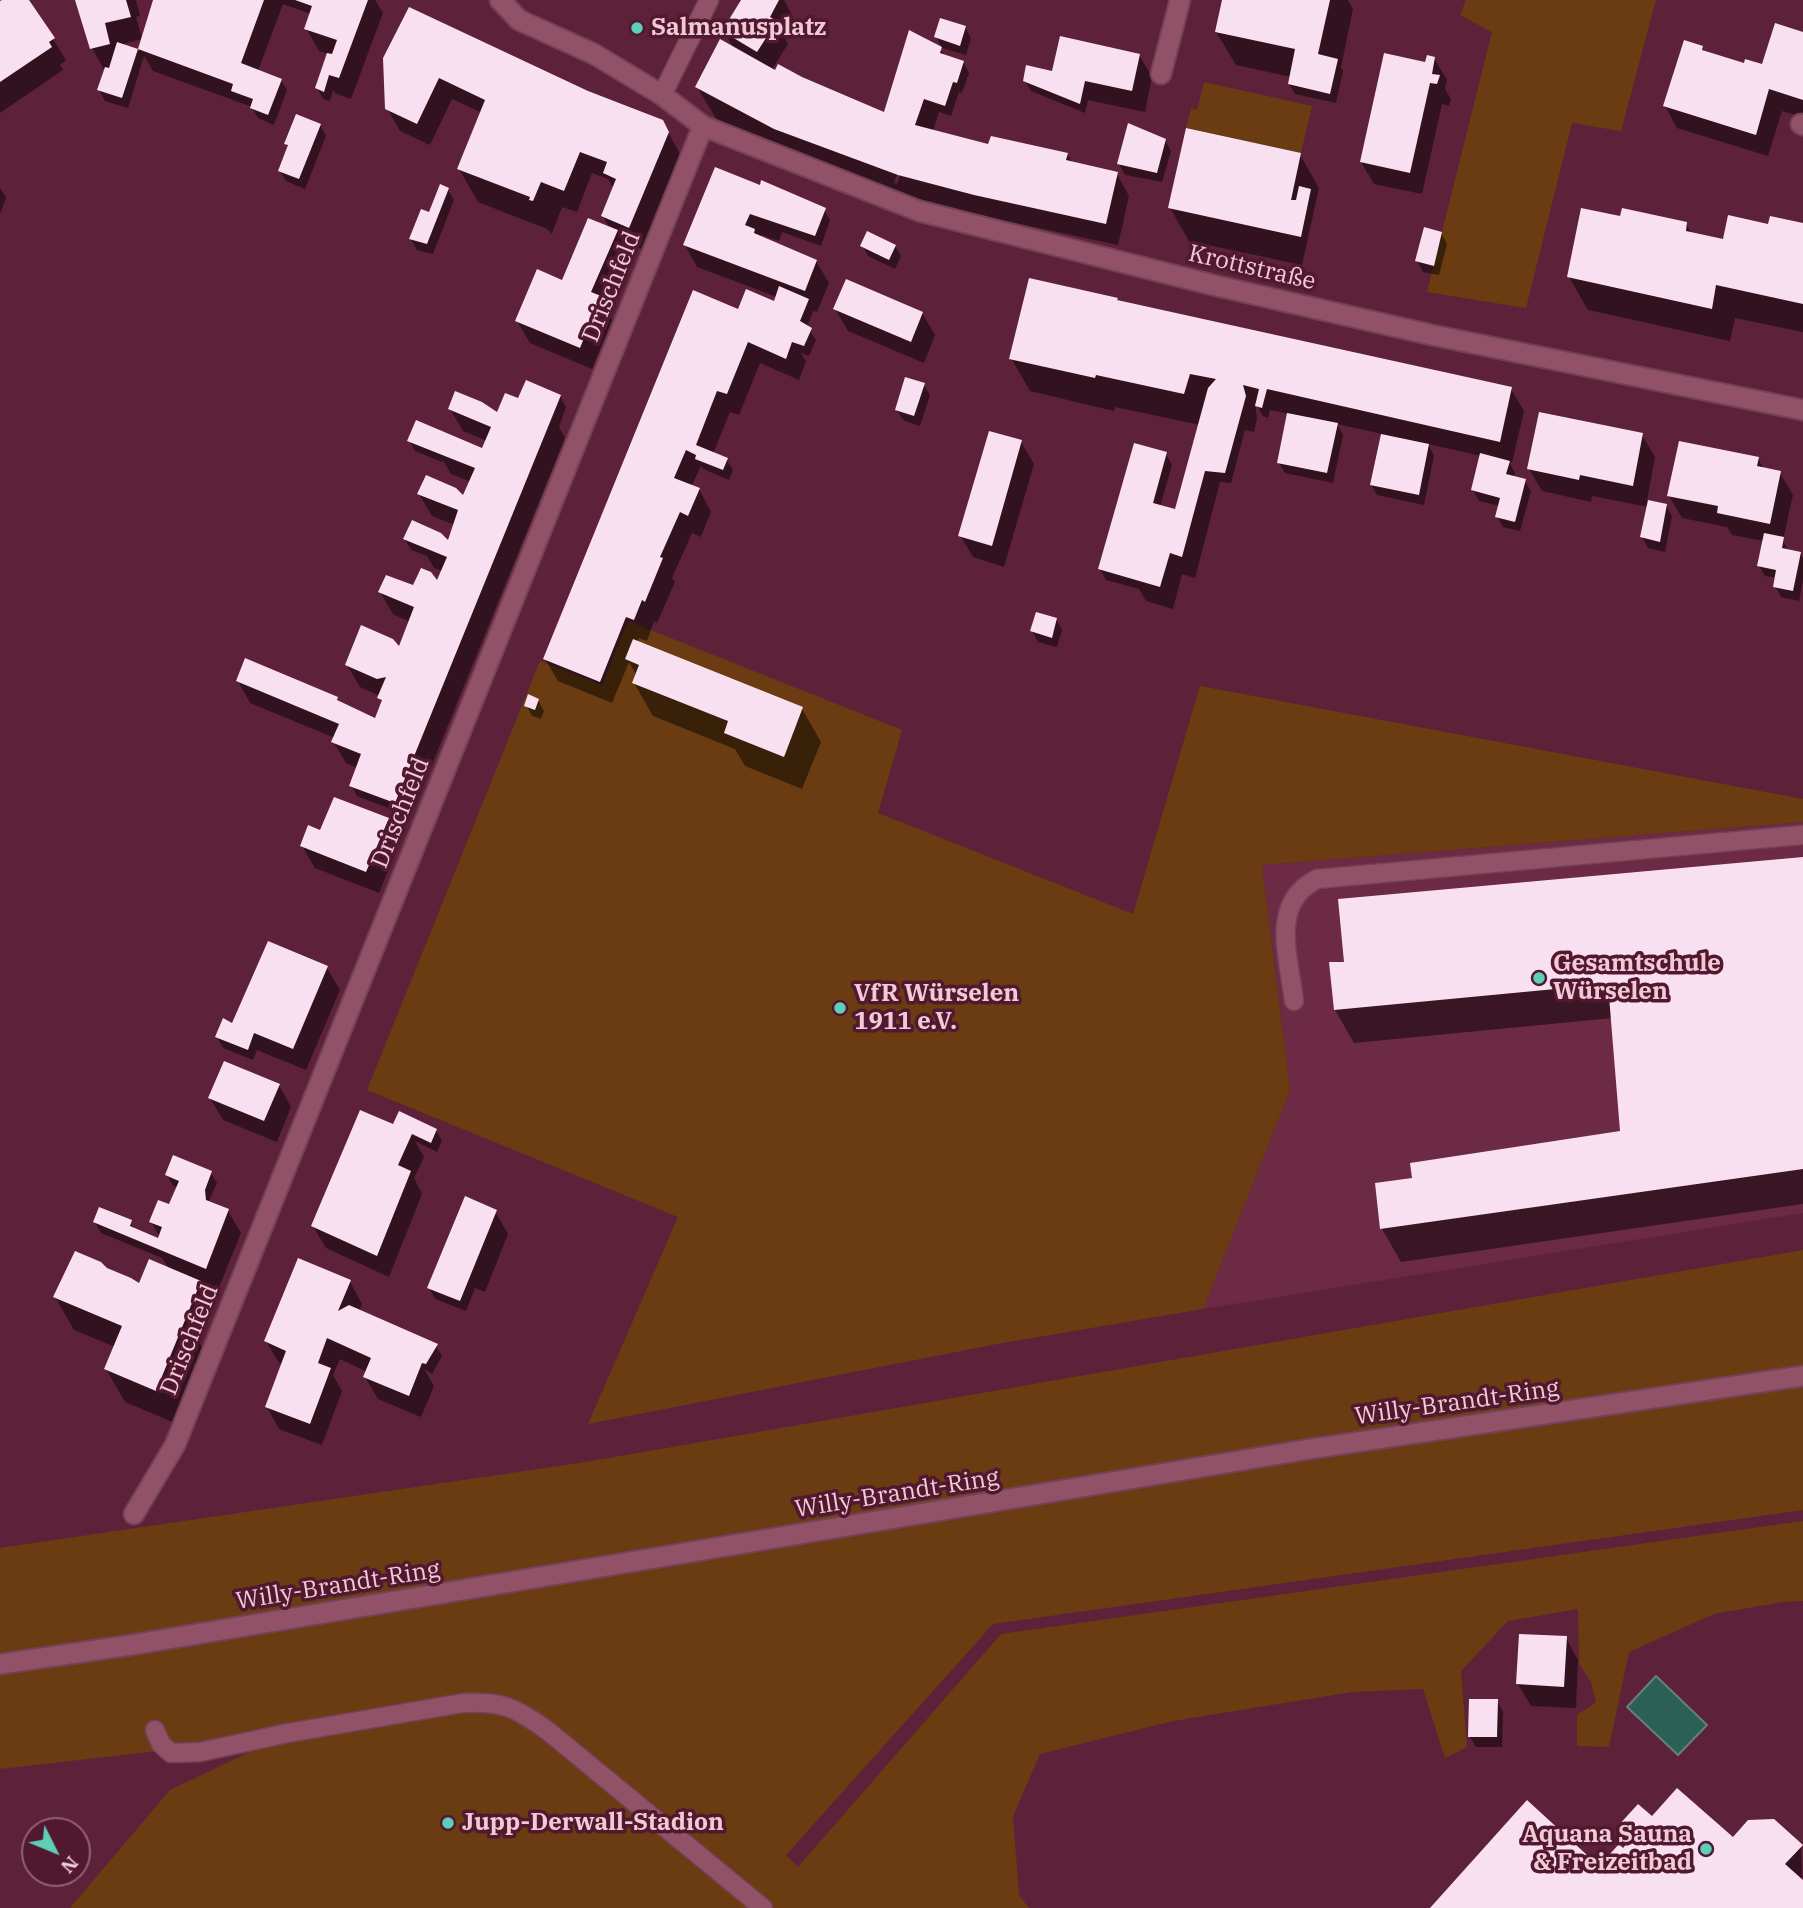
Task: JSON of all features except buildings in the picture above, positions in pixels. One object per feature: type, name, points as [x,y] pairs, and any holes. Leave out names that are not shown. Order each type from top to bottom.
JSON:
[{"type":"street","points":[[500,0],[519,20],[594,54],[662,95],[703,126]]},
{"type":"street","points":[[1161,75],[1180,0]]},
{"type":"street","name":"Krottstraße","points":[[703,126],[919,211],[1213,285],[1432,335],[1803,410]]},
{"type":"street","name":"Drischfeld","points":[[134,1514],[175,1445],[703,126]]},
{"type":"street","name":"Willy-Brandt-Ring","points":[[0,1664],[158,1641],[1310,1450],[1803,1376]]},
{"type":"lane","points":[[662,95],[709,0]]},
{"type":"lane","points":[[1294,1001],[1286,925],[1288,908],[1306,885],[1317,879],[1803,835]]},
{"type":"lane","points":[[155,1730],[161,1744],[171,1752],[200,1752],[288,1733],[463,1703],[488,1702],[517,1709],[559,1739],[763,1908]]},
{"type":"shaded area","points":[[1466,0],[1656,0],[1621,131],[1572,123],[1526,308],[1427,292],[1492,32],[1460,15]]},
{"type":"shaded area","points":[[1204,82],[1312,106],[1301,153],[1186,128],[1191,108],[1197,110]]},
{"type":"shaded area","name":"VfR Würselen 1911 e.V.","points":[[628,621],[902,730],[878,813],[1133,914],[1200,686],[1803,799],[1803,822],[1262,865],[1290,1090],[1203,1309],[997,1344],[588,1424],[678,1217],[367,1090],[540,661],[602,685]]},
{"type":"shaded area","name":"Gesamtschule Würselen","points":[[1803,822],[1803,1213],[1203,1309],[1290,1090],[1262,865]]},
{"type":"shaded area","points":[[1803,1250],[1803,1510],[993,1624],[786,1855],[798,1867],[1001,1634],[1803,1521],[1803,1601],[1714,1614],[1629,1652],[1609,1747],[1577,1746],[1577,1715],[1596,1702],[1591,1682],[1579,1663],[1578,1609],[1508,1621],[1461,1671],[1467,1747],[1445,1758],[1423,1689],[1352,1692],[1173,1721],[1040,1754],[1013,1816],[1019,1895],[1029,1908],[70,1908],[88,1887],[91,1887],[91,1883],[170,1790],[281,1737],[0,1769],[0,1548],[586,1462]]},
{"type":"shaded area","points":[[1656,1676],[1707,1725],[1678,1755],[1627,1707]]},
{"type":"place","name":"Salmanusplatz","points":[[637,28]]},
{"type":"place","name":"Gesamtschule Würselen","points":[[1539,978]]},
{"type":"place","name":"VfR Würselen 1911 e.V.","points":[[840,1008]]},
{"type":"place","name":"Jupp-Derwall-Stadion","points":[[448,1823]]},
{"type":"place","name":"Aquana Sauna & Freizeitbad","points":[[1706,1849]]}]
